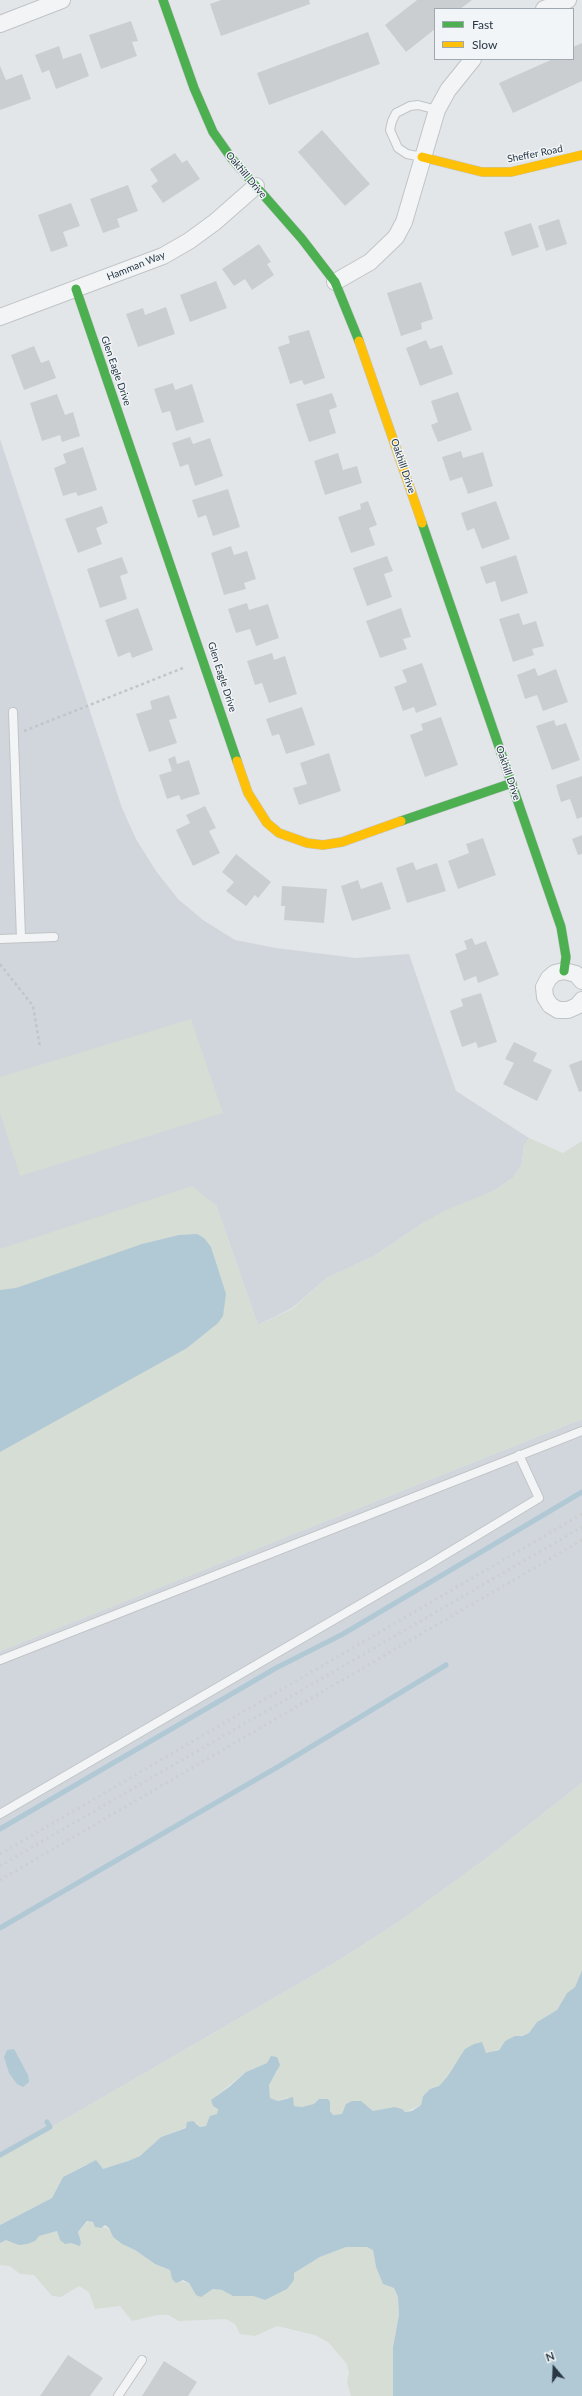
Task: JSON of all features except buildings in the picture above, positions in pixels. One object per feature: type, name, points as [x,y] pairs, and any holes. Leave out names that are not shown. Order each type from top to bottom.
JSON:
[{"type":"street","points":[[0,24],[62,0]]},
{"type":"street","name":"Oakhill Drive","points":[[162,0],[206,118],[224,148],[302,239],[335,282],[361,345],[561,927],[565,950],[564,970]]},
{"type":"street","points":[[547,8],[568,0]]},
{"type":"street","points":[[335,282],[370,262],[396,237],[404,222],[437,110],[448,90],[472,60]]},
{"type":"street","name":"Sheffer Road","points":[[422,157],[482,172],[511,172],[582,155]]},
{"type":"street","name":"Hamman Way","points":[[0,317],[164,256],[189,241],[215,222],[256,186]]},
{"type":"street","name":"Glen Eagle Drive","points":[[76,289],[248,793],[266,823],[279,833],[293,839],[323,845],[335,843],[512,783]]},
{"type":"street","points":[[582,981],[576,974],[564,970],[555,973],[549,978],[544,987],[545,997],[550,1005],[558,1010],[568,1010],[577,1006],[582,1000]]},
{"type":"lane","points":[[422,157],[407,154],[398,148],[390,130],[392,121],[396,113],[410,106],[418,105],[437,110]]},
{"type":"lane","points":[[13,712],[21,938]]},
{"type":"lane","points":[[0,939],[54,937]]},
{"type":"lane","points":[[0,1660],[582,1431]]},
{"type":"lane","points":[[0,1814],[428,1565],[539,1498],[519,1455]]},
{"type":"lane","points":[[118,2396],[142,2360]]},
{"type":"path","points":[[22,732],[183,668]]},
{"type":"path","points":[[0,964],[33,1006],[40,1047]]},
{"type":"shaded area","points":[[0,439],[122,808],[136,839],[156,871],[178,899],[203,920],[235,940],[276,948],[356,958],[409,954],[456,1091],[529,1138],[524,1146],[522,1163],[514,1177],[495,1190],[423,1223],[374,1256],[327,1278],[292,1308],[258,1325],[216,1205],[0,1249]]},
{"type":"shaded area","points":[[191,1019],[223,1113],[20,1176],[0,1113],[0,1077]]},
{"type":"shaded area","points":[[529,1138],[563,1153],[582,1141],[582,1419],[0,1651],[0,1249],[192,1186],[216,1205],[258,1325],[292,1309],[327,1278],[374,1256],[423,1223],[444,1211],[495,1190],[514,1177],[522,1163],[524,1146]]},
{"type":"shaded area","points":[[582,1419],[582,1783],[488,1857],[400,1921],[336,1962],[0,2157],[0,1651]]},
{"type":"shaded area","points":[[582,1783],[582,1970],[575,1987],[567,1993],[557,2010],[537,2022],[529,2033],[505,2041],[499,2049],[489,2053],[486,2053],[482,2043],[452,2068],[447,2077],[439,2086],[430,2089],[423,2096],[421,2105],[405,2112],[394,2107],[373,2111],[367,2106],[345,2109],[342,2114],[333,2115],[330,2112],[330,2102],[302,2107],[294,2106],[288,2097],[277,2101],[270,2098],[268,2085],[278,2070],[267,2063],[246,2072],[216,2096],[213,2106],[218,2108],[217,2114],[206,2126],[200,2127],[197,2123],[161,2137],[140,2156],[112,2167],[103,2169],[87,2164],[63,2177],[52,2198],[0,2225],[0,2157],[336,1962],[400,1921],[488,1857]]},
{"type":"shaded area","points":[[88,2221],[109,2229],[113,2237],[122,2244],[135,2250],[155,2264],[170,2270],[172,2279],[189,2283],[196,2295],[207,2293],[213,2289],[222,2290],[233,2296],[253,2296],[265,2300],[294,2273],[320,2257],[346,2247],[367,2247],[373,2249],[376,2267],[383,2284],[394,2288],[398,2297],[399,2315],[393,2347],[393,2396],[351,2396],[347,2382],[349,2373],[347,2364],[328,2342],[315,2335],[277,2326],[255,2336],[240,2334],[235,2324],[226,2319],[178,2321],[169,2315],[157,2315],[132,2321],[120,2306],[95,2309],[89,2292],[79,2286],[61,2297],[52,2296],[34,2275],[20,2274],[10,2266],[0,2265],[0,2243],[6,2240],[35,2241],[38,2236],[57,2231],[60,2240],[71,2243],[81,2242],[78,2232]]},
{"type":"water","points":[[197,1234],[204,1238],[211,1247],[226,1294],[223,1316],[218,1323],[187,1348],[0,1452],[0,1290],[16,1288],[142,1244],[179,1235]]},
{"type":"water","points":[[582,1970],[582,2396],[393,2396],[393,2347],[399,2315],[398,2297],[394,2288],[383,2284],[376,2267],[373,2250],[367,2247],[346,2247],[320,2257],[294,2273],[294,2280],[287,2289],[265,2300],[253,2296],[233,2296],[222,2290],[213,2289],[201,2297],[196,2295],[189,2283],[183,2280],[176,2283],[172,2279],[170,2270],[155,2264],[135,2250],[122,2244],[113,2237],[109,2228],[105,2225],[101,2228],[95,2227],[93,2222],[87,2221],[78,2232],[81,2242],[80,2246],[71,2243],[65,2244],[60,2240],[57,2231],[39,2236],[35,2241],[27,2244],[19,2245],[6,2240],[0,2243],[0,2225],[52,2198],[63,2177],[96,2160],[103,2169],[140,2156],[161,2137],[186,2128],[187,2122],[193,2121],[200,2127],[206,2126],[210,2116],[217,2114],[218,2109],[213,2106],[211,2100],[246,2072],[267,2063],[271,2056],[277,2057],[280,2065],[269,2085],[270,2098],[278,2101],[293,2097],[294,2106],[302,2107],[314,2104],[319,2099],[328,2099],[330,2102],[330,2111],[333,2115],[342,2114],[346,2104],[352,2101],[361,2101],[373,2111],[394,2107],[402,2109],[405,2112],[412,2111],[421,2105],[423,2096],[430,2089],[439,2086],[447,2077],[465,2049],[482,2042],[486,2053],[499,2050],[505,2041],[515,2036],[522,2036],[529,2033],[537,2022],[557,2010],[567,1993],[575,1987]]},
{"type":"water","points":[[14,2049],[28,2075],[29,2082],[23,2087],[17,2084],[9,2073],[4,2057],[7,2050]]},
{"type":"waterway","points":[[0,1829],[276,1668],[343,1634],[582,1492]]},
{"type":"waterway","points":[[0,1928],[281,1765],[446,1665]]},
{"type":"waterway","points":[[0,2155],[50,2127],[47,2122]]},
{"type":"railway","points":[[0,1854],[582,1514]]},
{"type":"railway","points":[[0,1866],[582,1527]]},
{"type":"railway","points":[[0,1880],[582,1540]]},
{"type":"traffic: fast","points":[[163,0],[194,88],[213,132],[232,159],[302,239],[335,282],[359,341]]},
{"type":"traffic: fast","points":[[76,289],[237,761]]},
{"type":"traffic: fast","points":[[422,523],[561,927],[566,957],[564,971]]},
{"type":"traffic: fast","points":[[401,821],[512,783]]},
{"type":"traffic: slow","points":[[422,157],[482,172],[511,172],[582,155]]},
{"type":"traffic: slow","points":[[359,341],[422,523]]},
{"type":"traffic: slow","points":[[237,761],[248,793],[267,823],[279,833],[307,843],[323,845],[342,842],[401,821]]}]
